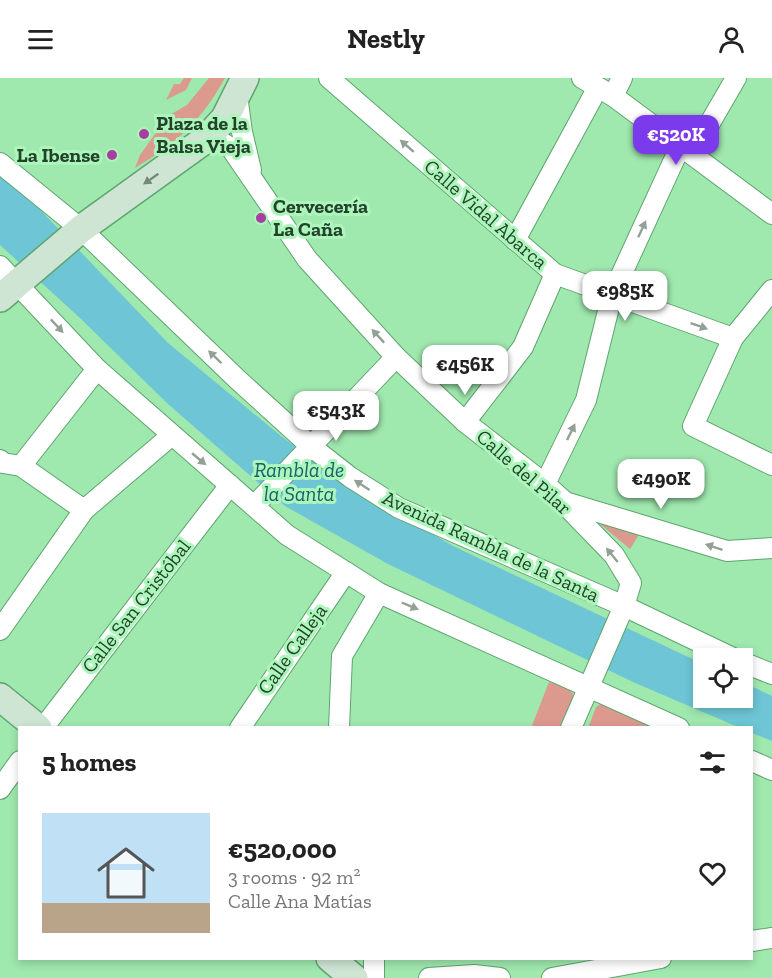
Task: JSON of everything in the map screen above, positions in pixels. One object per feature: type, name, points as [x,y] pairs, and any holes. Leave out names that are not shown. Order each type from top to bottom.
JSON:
[{"type":"street","name":"Calle Vidal Abarca","points":[[329,78],[555,274],[733,338]]},
{"type":"street","points":[[515,240],[597,88],[622,78]]},
{"type":"street","points":[[736,78],[686,150],[612,295],[586,400],[545,484],[566,502],[728,551],[772,548]]},
{"type":"street","points":[[241,87],[225,118],[206,139],[6,282],[98,369],[287,535],[379,592],[675,726]]},
{"type":"street","name":"Calle del Pilar","points":[[241,87],[242,132],[255,184]]},
{"type":"street","points":[[597,88],[772,213]]},
{"type":"street","name":"Calle del Pilar","points":[[206,139],[219,140],[231,148],[307,259],[396,357],[465,422],[545,484],[614,555],[631,583],[624,606],[572,726]]},
{"type":"street","name":"Avenida Rambla de la Santa","points":[[0,163],[81,229],[312,448],[350,477],[399,508],[624,606],[713,648]]},
{"type":"street","points":[[465,422],[523,347],[555,274]]},
{"type":"street","points":[[772,290],[733,338],[693,426],[772,465]]},
{"type":"street","points":[[254,506],[312,448],[396,357]]},
{"type":"street","points":[[84,510],[6,464],[98,369]]},
{"type":"street","points":[[0,630],[84,510],[172,435]]},
{"type":"street","name":"Calle San Cristóbal","points":[[45,726],[230,485]]},
{"type":"street","name":"Calle Calleja","points":[[241,726],[346,573]]},
{"type":"street","points":[[339,726],[342,656],[379,592]]},
{"type":"street","points":[[753,666],[772,674]]},
{"type":"street","points":[[0,697],[36,726]]},
{"type":"street","points":[[753,761],[772,770]]},
{"type":"street","points":[[0,789],[18,764]]},
{"type":"street","points":[[753,941],[772,938]]},
{"type":"street","points":[[332,960],[354,978]]},
{"type":"street","points":[[374,960],[374,978]]},
{"type":"street","points":[[552,978],[650,960]]},
{"type":"street","points":[[429,978],[475,970],[500,978]]},
{"type":"shaded area","points":[[184,78],[192,78],[186,90],[166,100],[174,84],[180,84]]},
{"type":"shaded area","points":[[209,78],[225,78],[207,107],[176,140],[135,168],[140,155],[168,116],[187,105]]},
{"type":"shaded area","points":[[587,513],[640,533],[630,549]]},
{"type":"shaded area","points":[[549,682],[567,687],[573,694],[573,704],[564,726],[532,726]]},
{"type":"shaded area","points":[[605,701],[657,726],[589,726],[596,707]]},
{"type":"water","name":"Rambla de la Santa","points":[[0,175],[25,194],[168,343],[281,436],[346,484],[453,546],[693,659],[693,708],[633,682],[388,564],[285,506],[168,404],[80,318],[0,245]]},
{"type":"water","name":"Rambla de la Santa","points":[[753,687],[772,696],[772,741],[753,733],[753,726],[736,726],[694,708],[753,708]]},
{"type":"place","name":"Plaza de la Balsa Vieja","points":[[144,134]]},
{"type":"place","name":"La Ibense","points":[[112,155]]},
{"type":"place","name":"Cervecería La Caña","points":[[261,218]]}]
